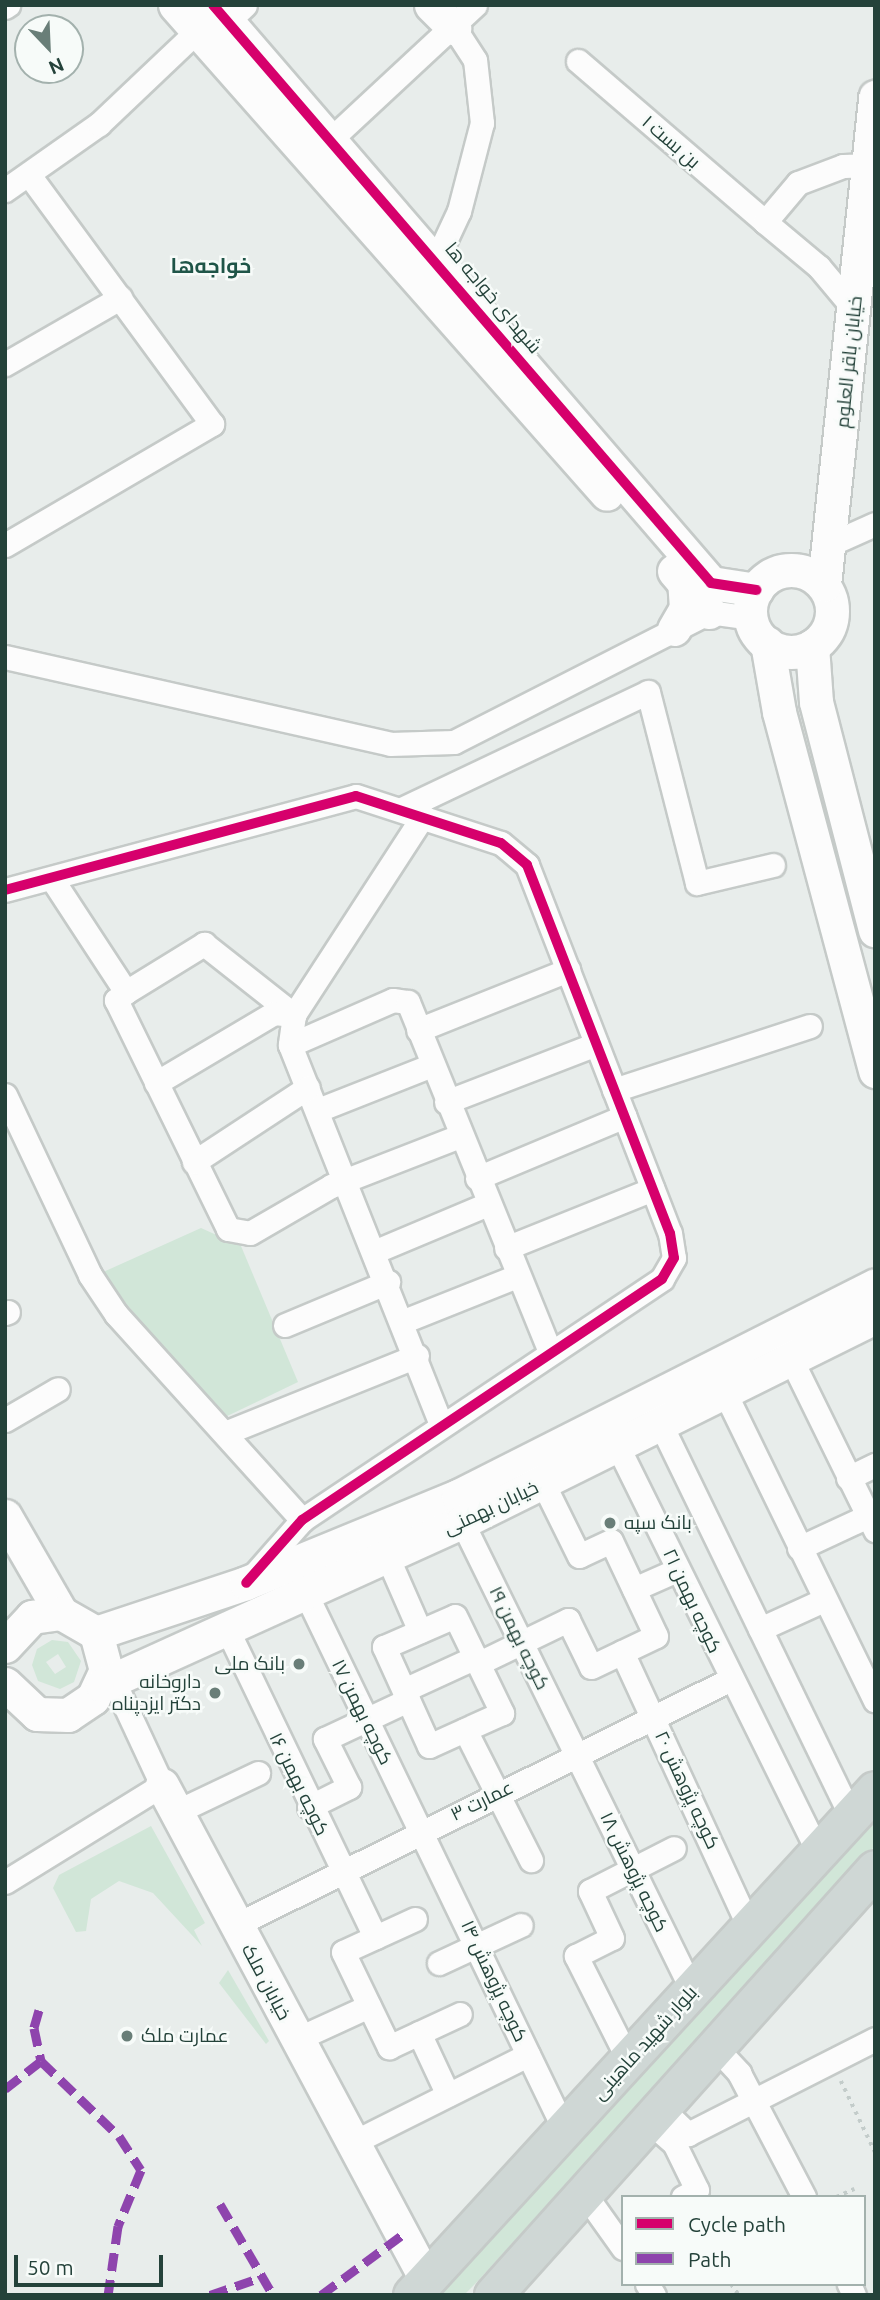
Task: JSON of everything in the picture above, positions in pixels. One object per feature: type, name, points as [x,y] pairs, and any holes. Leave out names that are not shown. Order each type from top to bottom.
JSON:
[{"type":"main road","name":"بلوار شهید ماهینی","points":[[420,2288],[875,1790]]},
{"type":"main road","points":[[497,2294],[586,2196],[670,2128],[717,2049],[871,1885]]},
{"type":"street","name":"شهدای خواجه ها","points":[[175,5],[221,15],[437,258],[711,583],[758,617]]},
{"type":"street","points":[[332,138],[453,13],[475,60],[482,123],[459,211],[437,258]]},
{"type":"street","name":"شهدای خواجه ها","points":[[221,15],[709,612]]},
{"type":"street","points":[[5,190],[30,176],[99,124],[221,15]]},
{"type":"street","name":"بن بست ۱","points":[[578,61],[819,267],[855,310]]},
{"type":"street","name":"خیابان باقر العلوم","points":[[824,585],[855,310],[869,216],[867,165],[873,116]]},
{"type":"street","points":[[765,222],[798,183],[843,166],[867,165]]},
{"type":"street","points":[[5,545],[212,424],[30,176]]},
{"type":"street","points":[[5,364],[120,298]]},
{"type":"street","points":[[828,545],[875,524]]},
{"type":"street","points":[[5,657],[390,744],[454,742],[709,612],[758,617],[785,651],[812,646],[830,625],[824,585],[789,569],[758,617],[779,712],[875,1072]]},
{"type":"street","points":[[674,629],[686,608],[684,582]]},
{"type":"street","points":[[812,646],[816,702],[866,855],[875,930]]},
{"type":"street","points":[[441,1425],[404,1321],[290,1045],[294,1015],[413,812],[648,692],[697,883],[773,865]]},
{"type":"street","points":[[5,890],[356,796],[413,812],[500,843],[527,865],[653,1189],[674,1258],[662,1279],[302,1520],[246,1583]]},
{"type":"street","points":[[52,879],[126,992]]},
{"type":"street","points":[[294,1015],[204,944],[116,1000],[228,1229],[250,1233],[346,1183],[460,1136]]},
{"type":"street","points":[[418,1030],[568,970]]},
{"type":"street","points":[[290,1045],[393,1000],[408,1002],[446,1102],[550,1352]]},
{"type":"street","points":[[156,1083],[274,1013],[294,1015]]},
{"type":"street","points":[[614,1090],[810,1026]]},
{"type":"street","points":[[446,1102],[596,1044]]},
{"type":"street","points":[[318,1111],[432,1065]]},
{"type":"street","points":[[194,1161],[308,1087]]},
{"type":"street","points":[[5,1095],[90,1275],[117,1314],[302,1520]]},
{"type":"street","points":[[477,1178],[625,1116]]},
{"type":"street","points":[[506,1248],[653,1189]]},
{"type":"street","points":[[376,1251],[488,1204]]},
{"type":"street","points":[[404,1321],[517,1276]]},
{"type":"street","points":[[285,1325],[388,1282]]},
{"type":"street","name":"خیابان بهمنی","points":[[8,1694],[37,1714],[68,1715],[107,1683],[462,1522],[791,1359],[872,1292]]},
{"type":"street","name":"خیابان بهمنی","points":[[96,1633],[246,1583],[458,1496],[872,1292]]},
{"type":"street","points":[[225,1433],[417,1356]]},
{"type":"street","points":[[791,1359],[871,1523],[799,1548]]},
{"type":"street","points":[[5,1420],[58,1389]]},
{"type":"street","points":[[725,1393],[824,1601],[875,1700]]},
{"type":"street","points":[[660,1426],[851,1817]]},
{"type":"street","name":"کوچه بهمن ۲۱","points":[[618,1447],[729,1680],[819,1854]]},
{"type":"street","points":[[848,1478],[875,1465]]},
{"type":"street","points":[[309,1807],[349,1787],[325,1739],[406,1695],[568,1620],[591,1667],[656,1636],[611,1541],[579,1556],[543,1483]]},
{"type":"street","name":"کوچه بهمن ۱۹","points":[[462,1522],[576,1755]]},
{"type":"street","points":[[10,1536],[61,1613],[96,1633],[105,1654],[107,1683]]},
{"type":"street","points":[[387,1556],[420,1631]]},
{"type":"street","points":[[634,1589],[677,1570]]},
{"type":"street","name":"کوچه بهمن ۱۷","points":[[305,1592],[364,1720],[421,1831]]},
{"type":"street","points":[[760,1629],[824,1601]]},
{"type":"street","points":[[5,1646],[32,1618],[61,1613]]},
{"type":"street","points":[[455,1616],[478,1660],[502,1713],[429,1746],[384,1647],[455,1616]]},
{"type":"street","name":"کوچه بهمن ۱۶","points":[[227,1629],[309,1807],[374,1937]]},
{"type":"street","name":"کوچه پژوهش ۲۰","points":[[622,1652],[750,1929]]},
{"type":"street","name":"عمارت ۳","points":[[236,1925],[729,1680]]},
{"type":"street","name":"خیابان ملک","points":[[107,1683],[135,1728],[169,1798],[352,2143],[420,2288]]},
{"type":"street","points":[[465,1730],[531,1860]]},
{"type":"street","name":"کوچه پژوهش ۱۸","points":[[576,1755],[692,1990]]},
{"type":"street","points":[[5,1882],[169,1798],[258,1773]]},
{"type":"street","name":"کوچه پژوهش ۱۴","points":[[421,1831],[565,2131]]},
{"type":"street","points":[[629,2061],[576,1956],[612,1938],[590,1891],[674,1848]]},
{"type":"street","points":[[415,1919],[343,1952],[389,2047],[460,2014]]},
{"type":"street","points":[[439,1963],[521,1926]]},
{"type":"street","points":[[297,2039],[369,2006]]},
{"type":"street","points":[[419,2033],[448,2095]]},
{"type":"street","points":[[686,2195],[697,2190],[670,2128],[753,2099],[875,2039]]},
{"type":"street","points":[[717,2049],[753,2099],[803,2195]]},
{"type":"street","points":[[352,2143],[528,2055]]},
{"type":"street","points":[[586,2196],[621,2245]]},
{"type":"path","points":[[831,2060],[875,2152]]},
{"type":"path","points":[[840,2195],[854,2189]]},
{"type":"green space","points":[[201,1228],[241,1246],[298,1382],[221,1419],[101,1273]]},
{"type":"green space","points":[[52,1640],[68,1642],[81,1661],[74,1682],[60,1689],[38,1681],[32,1665],[37,1649]],"holes":[[[58,1654],[66,1667],[55,1674],[46,1662]]]},
{"type":"green space","points":[[875,1822],[875,1846],[475,2284],[464,2295],[440,2295]]},
{"type":"green space","points":[[151,1826],[205,1923],[194,1930],[202,1946],[153,1893],[119,1881],[91,1899],[86,1931],[76,1932],[53,1888],[59,1875]]},
{"type":"green space","points":[[228,1970],[269,2041],[266,2044],[219,1983]]},
{"type":"marked path","points":[[39,2010],[34,2028],[41,2061],[119,2136],[141,2170],[118,2226],[108,2295]]},
{"type":"marked path","points":[[5,2089],[41,2061]]},
{"type":"marked path","points":[[220,2204],[273,2295]]},
{"type":"marked path","points":[[321,2295],[402,2235]]},
{"type":"marked path","points":[[210,2295],[262,2277]]},
{"type":"cycle path","points":[[213,5],[711,583],[756,590]]},
{"type":"cycle path","points":[[5,890],[356,796],[501,843],[527,865],[670,1233],[674,1258],[662,1279],[302,1520],[246,1583]]},
{"type":"place","name":"بانک سپه","points":[[610,1523]]},
{"type":"place","name":"بانک ملی","points":[[299,1664]]},
{"type":"place","name":"داروخانه دکتر ایزدپناه","points":[[215,1693]]},
{"type":"place","name":"عمارت ملک","points":[[127,2036]]},
{"type":"district","name":"خواجه‌ها","points":[[211,265]]}]
